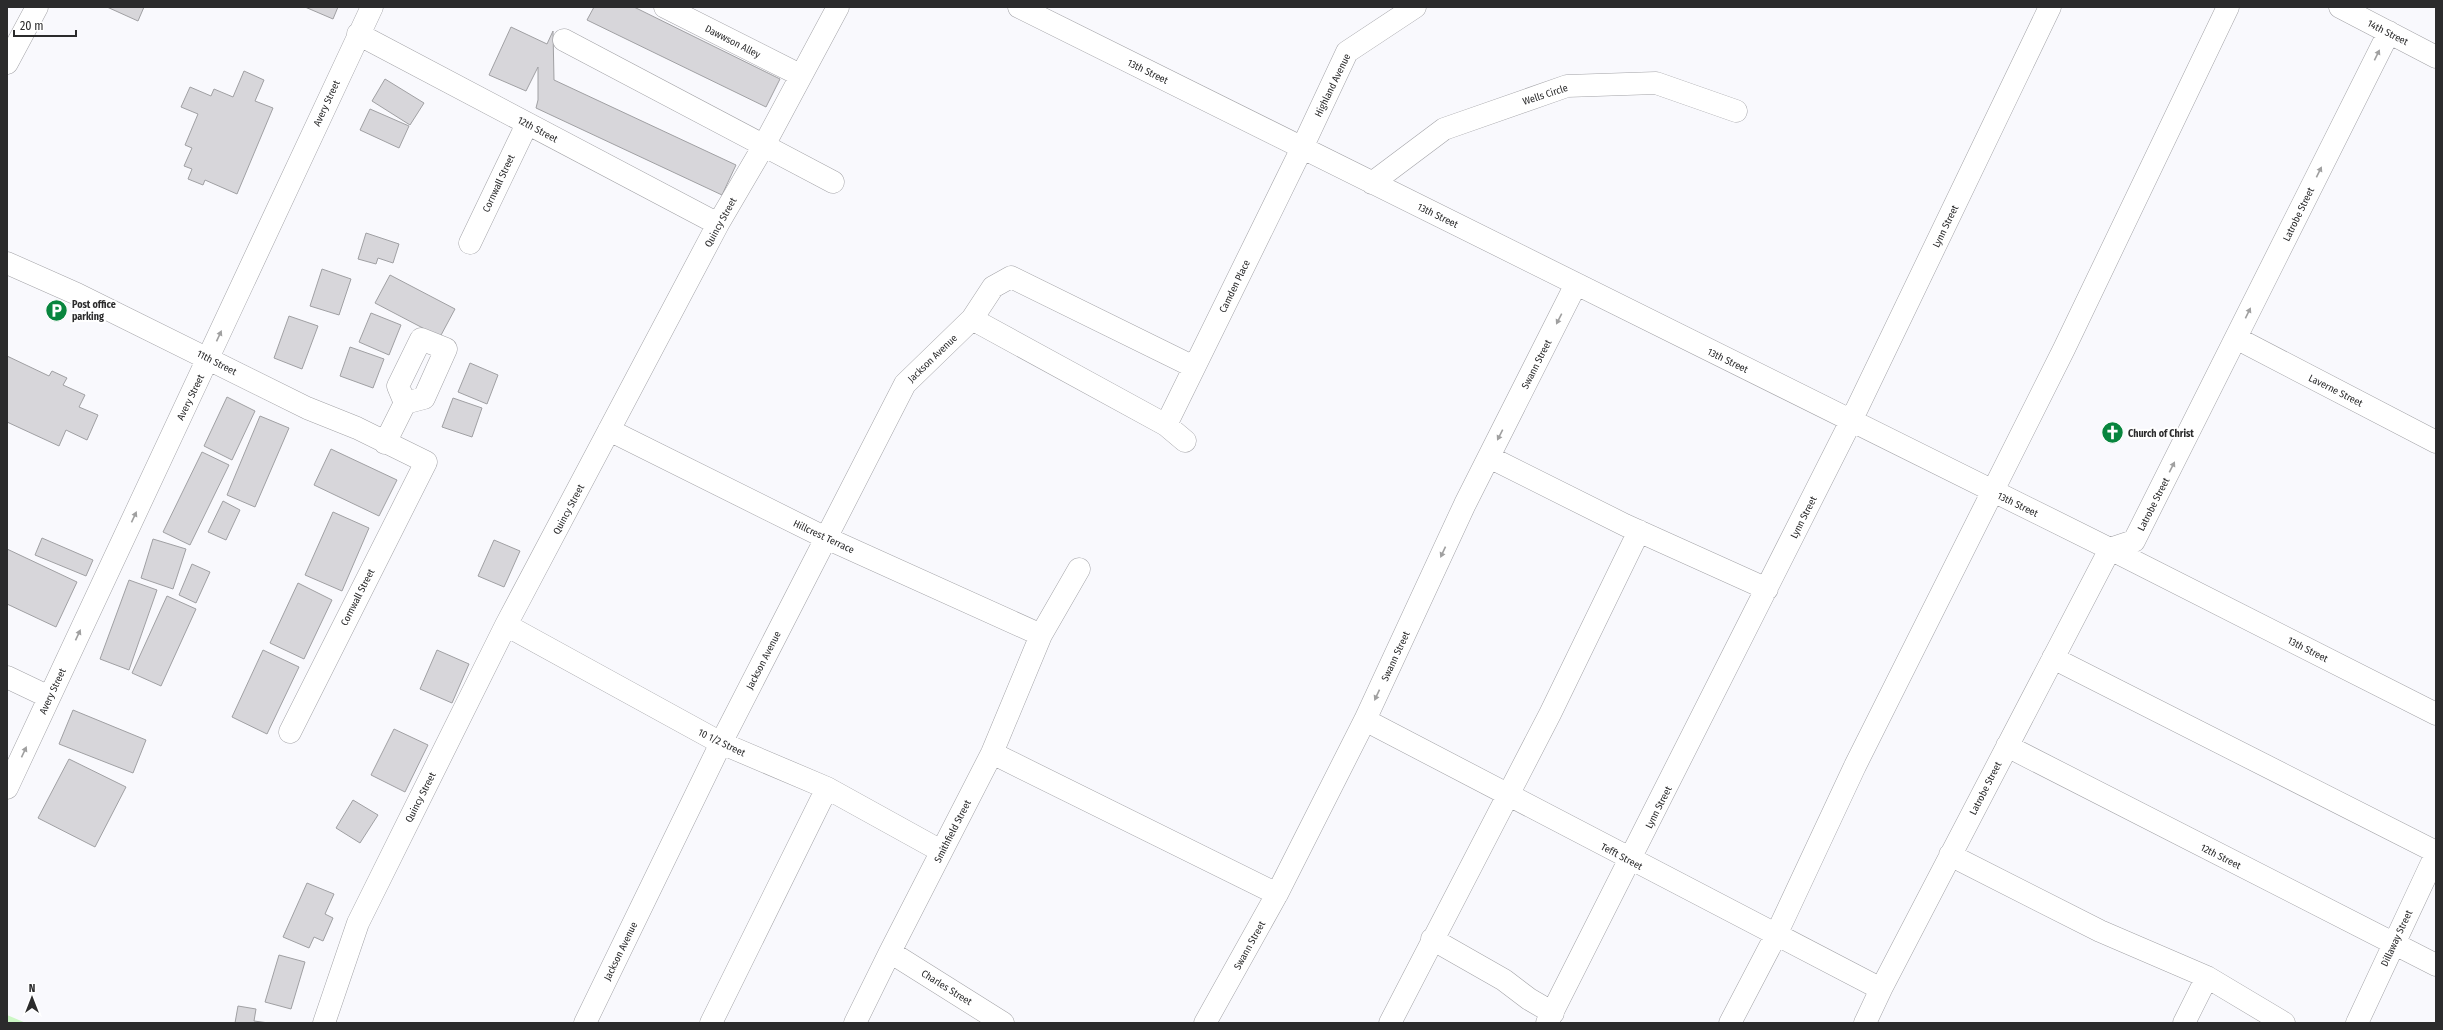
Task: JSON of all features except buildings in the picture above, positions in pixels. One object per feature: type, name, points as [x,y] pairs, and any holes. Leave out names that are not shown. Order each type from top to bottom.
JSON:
[{"type":"street","points":[[7,63],[14,32],[36,7]]},
{"type":"street","name":"Avery Street","points":[[7,788],[209,358],[358,34],[372,7]]},
{"type":"street","name":"Dawwson Alley","points":[[665,7],[800,75]]},
{"type":"street","name":"Quincy Street","points":[[324,1023],[358,923],[506,625],[718,224],[763,146],[838,7]]},
{"type":"street","name":"Highland Avenue","points":[[1302,148],[1347,52],[1415,7]]},
{"type":"street","name":"Lynn Street","points":[[1550,1018],[1851,421],[2050,7]]},
{"type":"street","points":[[1730,1023],[1776,935],[1855,766],[1993,492],[2228,7]]},
{"type":"street","name":"14th Street","points":[[2340,7],[2436,57]]},
{"type":"street","name":"13th Street","points":[[1025,8],[1372,183],[2110,549],[2436,714]]},
{"type":"street","name":"Latrobe Street","points":[[1865,1023],[1950,855],[2110,549],[2134,541],[2389,32]]},
{"type":"street","name":"12th Street","points":[[358,34],[718,224]]},
{"type":"street","points":[[564,40],[833,182]]},
{"type":"street","name":"Wells Circle","points":[[1372,183],[1444,129],[1568,86],[1656,83],[1736,111]]},
{"type":"street","name":"Cornwall Street","points":[[470,243],[527,124]]},
{"type":"street","name":"Camden Place","points":[[1166,425],[1302,148]]},
{"type":"street","name":"11th Street","points":[[7,263],[77,294],[308,408],[426,462]]},
{"type":"street","name":"Jackson Avenue","points":[[585,1023],[721,743],[824,537],[905,384],[972,319],[993,287],[1011,277],[1194,367]]},
{"type":"street","name":"Swann Street","points":[[1205,1023],[1277,894],[1365,720],[1465,504],[1576,284]]},
{"type":"street","points":[[972,319],[1166,425],[1185,441]]},
{"type":"street","name":"Laverne Street","points":[[2236,338],[2436,442]]},
{"type":"street","points":[[385,443],[405,403]]},
{"type":"street","name":"Hillcrest Terrace","points":[[609,430],[824,537],[1041,635]]},
{"type":"street","points":[[1489,457],[1639,531],[1767,589]]},
{"type":"street","name":"Cornwall Street","points":[[290,732],[426,462]]},
{"type":"street","points":[[1390,1023],[1432,939],[1550,714],[1639,531]]},
{"type":"street","name":"Smithfield Street","points":[[855,1023],[992,753],[1041,635],[1079,569]]},
{"type":"street","name":"10 1/2 Street","points":[[506,625],[721,743],[828,788],[941,851]]},
{"type":"street","points":[[2053,658],[2436,853]]},
{"type":"street","points":[[7,677],[49,697]]},
{"type":"street","name":"Tefft Street","points":[[1365,720],[1881,989]]},
{"type":"street","name":"12th Street","points":[[2007,746],[2436,965]]},
{"type":"street","points":[[992,753],[1277,894]]},
{"type":"street","points":[[711,1023],[828,788]]},
{"type":"street","name":"Dillaway Street","points":[[2357,1023],[2436,853]]},
{"type":"street","points":[[1950,855],[2100,931],[2207,977],[2284,1023]]},
{"type":"street","points":[[1432,939],[1504,980],[1529,999],[1550,1018]]},
{"type":"street","name":"Charles Street","points":[[890,952],[1003,1023]]},
{"type":"street","points":[[2184,1023],[2207,977]]},
{"type":"green space","points":[[7,1015],[26,1023],[7,1023]]},
{"type":"place","name":"Post office parking","points":[[57,310]]},
{"type":"place","name":"Church of Christ","points":[[2112,433]]}]
